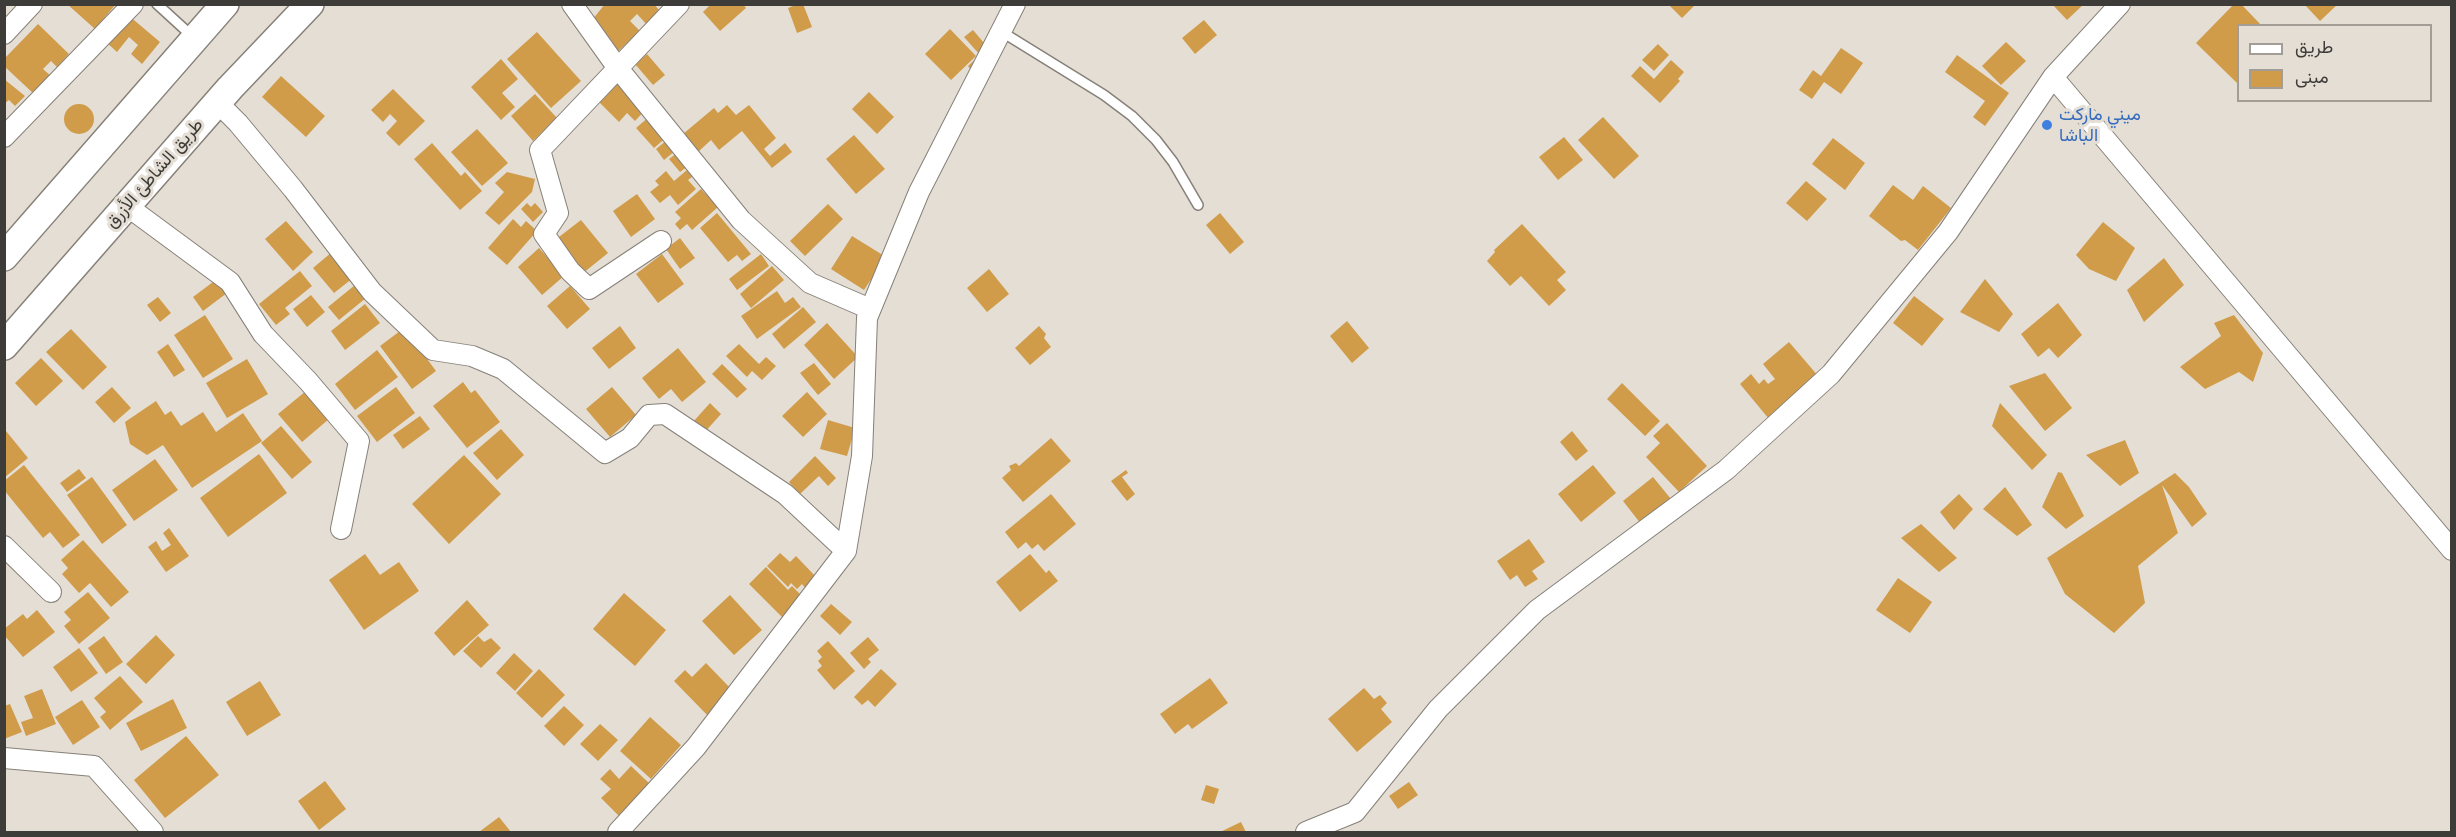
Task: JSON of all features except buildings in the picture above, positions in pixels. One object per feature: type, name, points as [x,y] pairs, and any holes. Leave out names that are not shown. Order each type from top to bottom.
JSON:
[{"type":"main road","points":[[4,257],[225,4]]},
{"type":"main road","name":"طريق الشاطئ الأزرق","points":[[4,346],[217,102],[310,4]]},
{"type":"street","points":[[4,34],[32,4]]},
{"type":"street","points":[[4,137],[133,4]]},
{"type":"street","points":[[572,4],[617,67],[741,220],[810,283],[870,309]]},
{"type":"street","points":[[661,240],[589,289],[570,271],[544,234],[558,213],[540,150],[679,4]]},
{"type":"street","points":[[618,832],[696,747],[846,551],[862,456],[867,318],[919,192],[1015,4]]},
{"type":"street","points":[[1306,832],[1355,812],[1438,709],[1537,610],[1726,470],[1831,374],[1948,232],[2053,77],[2120,4]]},
{"type":"street","points":[[2053,77],[2451,550]]},
{"type":"street","points":[[217,102],[238,123],[294,189],[372,291],[433,350],[472,356],[503,369],[605,453],[630,438],[649,415],[665,414],[785,494],[846,551]]},
{"type":"street","points":[[127,206],[230,282],[263,334],[308,381],[359,441],[341,529]]},
{"type":"street","points":[[4,546],[51,592]]},
{"type":"street","points":[[4,758],[94,766],[153,832]]},
{"type":"lane","points":[[157,4],[195,39]]},
{"type":"lane","points":[[1002,32],[1104,95],[1132,116],[1156,140],[1173,162],[1198,205]]},
{"type":"place","name":"ميني ماركت الباشا","points":[[2047,125]]}]
